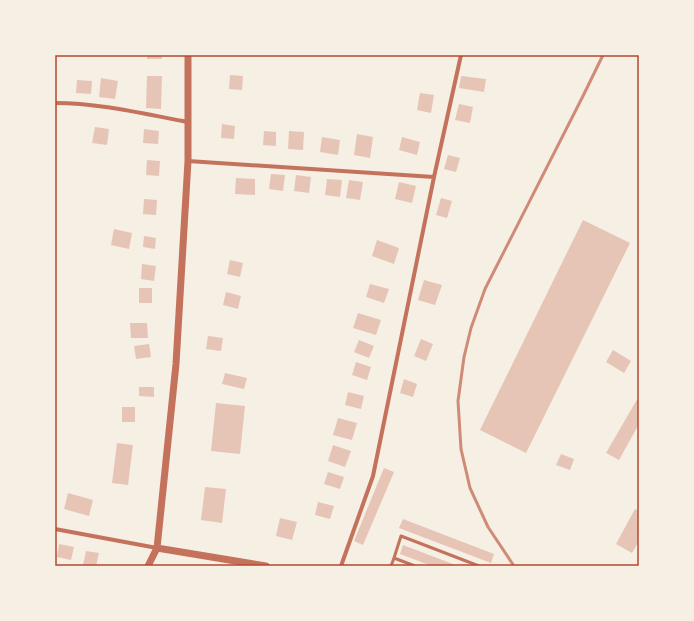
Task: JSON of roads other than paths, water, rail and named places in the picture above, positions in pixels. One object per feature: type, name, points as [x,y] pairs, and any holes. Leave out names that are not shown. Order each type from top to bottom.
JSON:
[{"type":"street","points":[[148,566],[157,548],[176,364],[188,161],[188,55]]},
{"type":"street","points":[[341,566],[373,476],[434,177],[461,55]]},
{"type":"street","points":[[55,103],[71,103],[121,109],[188,122]]},
{"type":"street","points":[[188,161],[434,177]]},
{"type":"street","points":[[55,528],[157,548],[266,566]]},
{"type":"lane","points":[[391,566],[401,536],[479,566]]},
{"type":"lane","points":[[394,558],[415,566]]},
{"type":"railway","points":[[514,566],[488,527],[470,488],[461,449],[458,401],[464,357],[471,328],[485,289],[603,55]]}]
